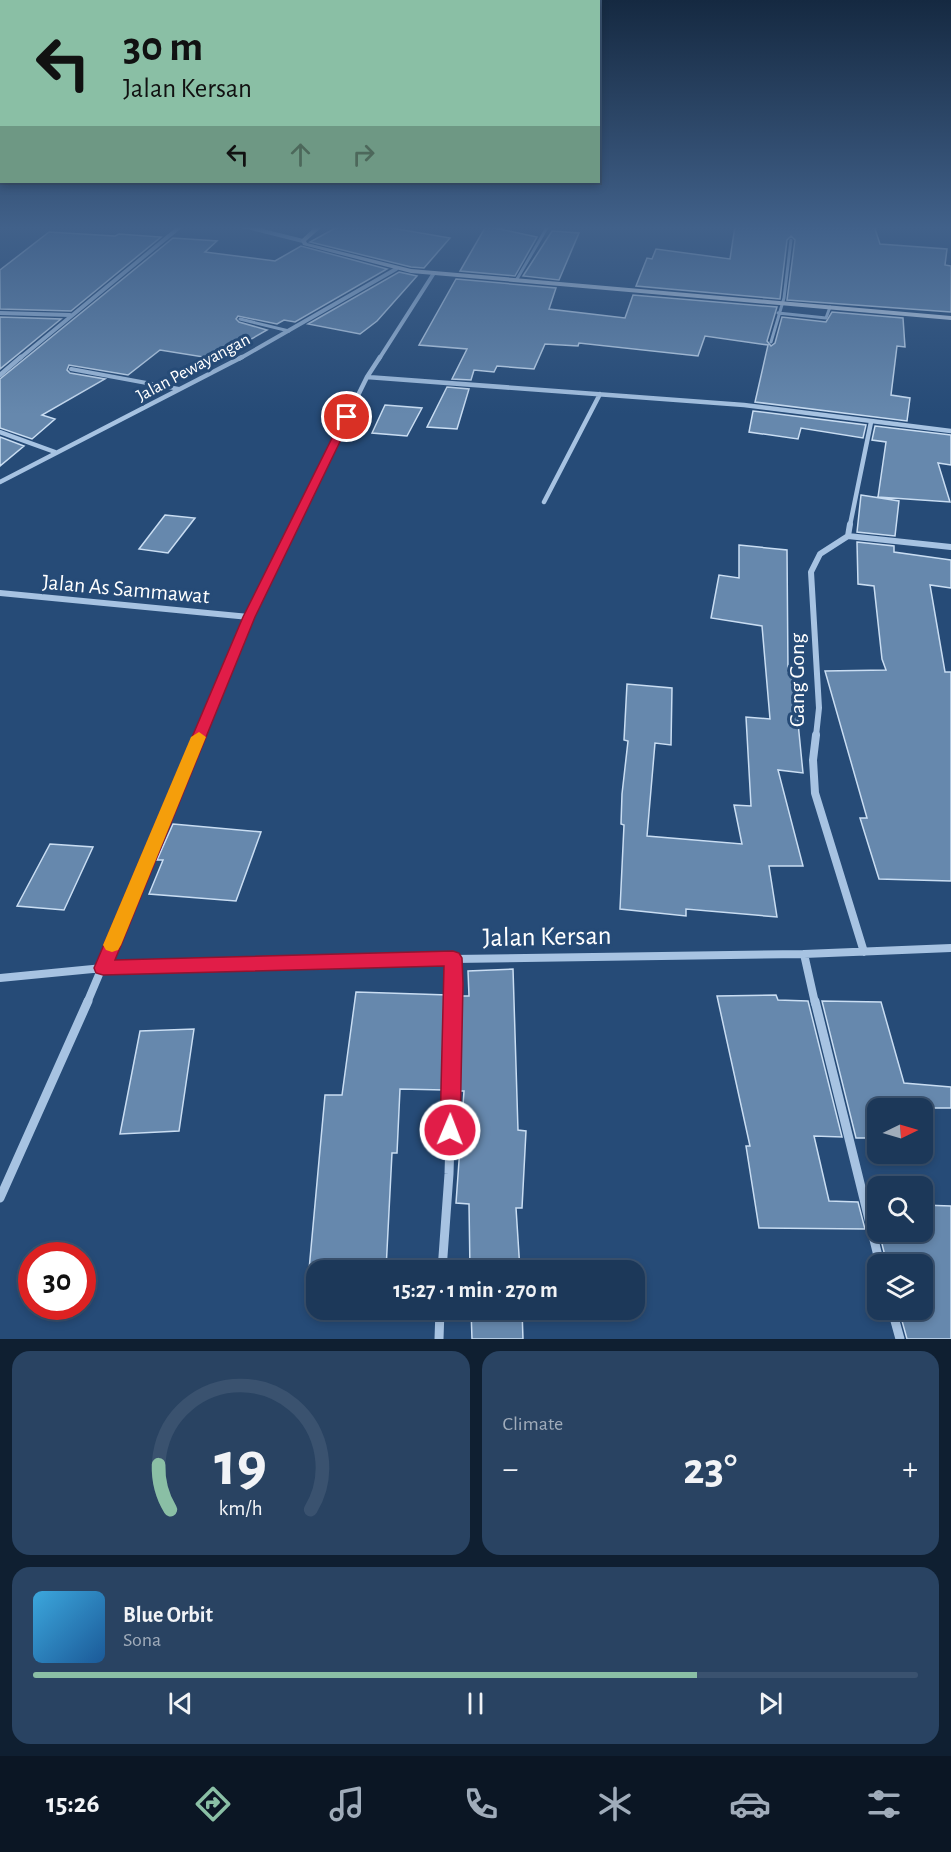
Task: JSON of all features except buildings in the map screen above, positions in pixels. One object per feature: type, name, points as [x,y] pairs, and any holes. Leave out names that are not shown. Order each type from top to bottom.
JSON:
[{"type":"main road","points":[[626,288],[951,318]]},
{"type":"street","points":[[0,375],[103,288]]},
{"type":"street","name":"Jalan Pewayangan","points":[[0,482],[55,452],[182,390],[362,288]]},
{"type":"street","points":[[0,1198],[103,968],[249,617],[367,376],[424,288]]},
{"type":"street","points":[[0,313],[70,315]]},
{"type":"street","points":[[367,376],[744,405],[951,431]]},
{"type":"street","points":[[544,502],[600,394]]},
{"type":"street","points":[[871,422],[848,536],[951,547]]},
{"type":"street","points":[[0,432],[55,452]]},
{"type":"street","name":"Gang Gong","points":[[848,536],[813,561],[819,689],[813,760],[814,794],[864,952]]},
{"type":"street","name":"Jalan As Sammawat","points":[[0,593],[249,617]]},
{"type":"street","name":"Jalan Kersan","points":[[0,978],[103,968],[453,958],[804,954],[951,948]]},
{"type":"street","points":[[804,954],[826,1052],[877,1254]]},
{"type":"street","points":[[443,1260],[449,1174],[453,958]]},
{"type":"street","points":[[439,1339],[440,1320]]},
{"type":"street","points":[[895,1320],[900,1339]]},
{"type":"lane","points":[[771,342],[785,288]]},
{"type":"lane","points":[[777,313],[826,318],[830,307]]},
{"type":"lane","points":[[240,319],[289,331]]},
{"type":"lane","points":[[71,369],[182,390]]},
{"type":"slow traffic","points":[[112,945],[199,737]]},
{"type":"route","points":[[347,417],[249,617],[103,968],[453,958],[450,1130]]}]
